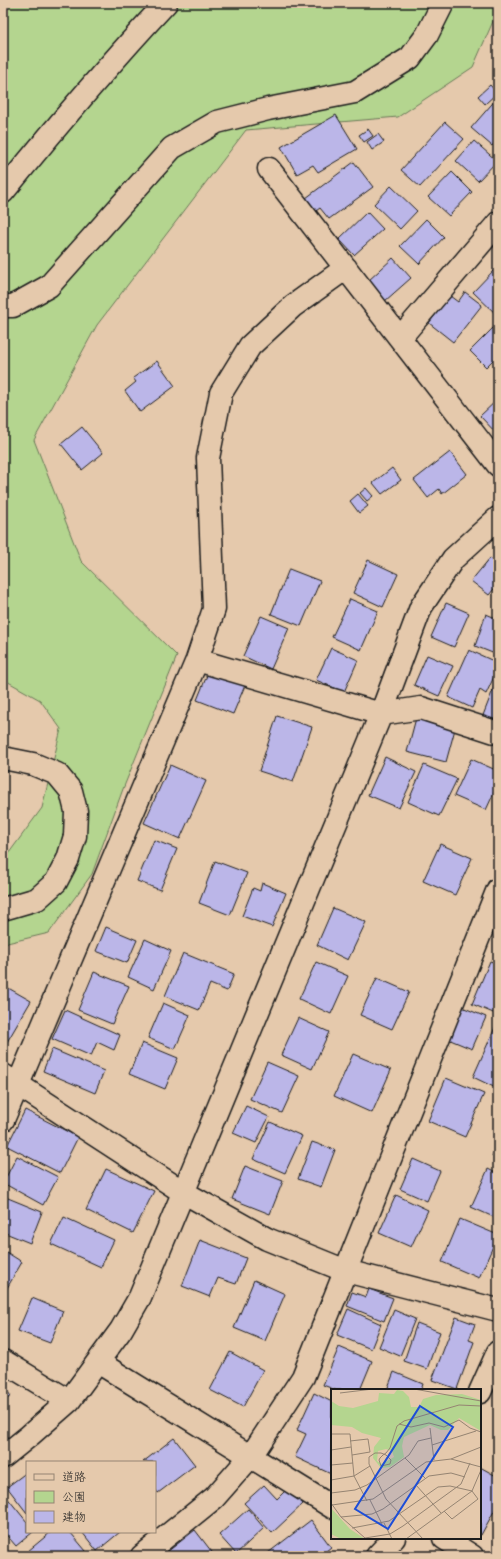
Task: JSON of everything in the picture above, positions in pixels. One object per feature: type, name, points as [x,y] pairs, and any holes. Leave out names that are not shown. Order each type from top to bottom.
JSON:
[{"type":"street","points":[[3,192],[118,55],[166,3]]},
{"type":"street","points":[[3,306],[13,306],[49,286],[172,148],[217,122],[268,109],[355,92],[410,58],[427,35],[443,3]]},
{"type":"street","points":[[269,169],[498,465]]},
{"type":"street","points":[[400,338],[498,223]]},
{"type":"street","points":[[3,1120],[10,1079],[197,660],[214,609],[208,458],[221,394],[250,346],[293,306],[346,268]]},
{"type":"street","points":[[3,1456],[29,1436],[69,1401],[121,1330],[140,1296],[381,714],[421,608],[453,559],[498,518]]},
{"type":"street","points":[[197,660],[381,714],[421,708],[498,734]]},
{"type":"street","points":[[3,758],[33,764],[57,774],[71,791],[76,811],[75,836],[68,859],[56,882],[37,900],[3,909]]},
{"type":"street","points":[[142,1556],[214,1498],[251,1456],[303,1377],[498,889]]},
{"type":"street","points":[[10,1079],[183,1192],[267,1239],[346,1271],[498,1310]]},
{"type":"street","points":[[481,1390],[498,1352]]},
{"type":"street","points":[[3,1361],[69,1401]]},
{"type":"street","points":[[98,1362],[331,1506]]},
{"type":"street","points":[[446,1539],[472,1556]]},
{"type":"green space","points":[[3,3],[498,3],[498,10],[473,67],[398,117],[246,130],[97,325],[34,440],[81,561],[177,656],[123,789],[92,874],[49,933],[3,944],[3,861],[42,808],[61,729],[40,700],[3,679]]},
{"type":"building","points":[[490,85],[497,93],[485,104],[478,96]]},
{"type":"building","points":[[498,97],[498,139],[492,146],[471,128]]},
{"type":"building","points":[[336,115],[357,149],[318,172],[313,165],[297,174],[281,147]]},
{"type":"building","points":[[445,122],[464,139],[420,187],[401,170]]},
{"type":"building","points":[[368,129],[373,136],[364,142],[359,135]]},
{"type":"building","points":[[378,134],[384,142],[372,150],[367,142]]},
{"type":"building","points":[[474,141],[497,161],[478,181],[456,161]]},
{"type":"building","points":[[354,162],[373,187],[329,219],[320,208],[316,211],[306,198]]},
{"type":"building","points":[[452,172],[472,192],[449,216],[428,197]]},
{"type":"building","points":[[391,186],[417,211],[400,229],[374,204]]},
{"type":"building","points":[[367,212],[383,229],[354,255],[339,239]]},
{"type":"building","points":[[426,219],[444,237],[419,264],[400,246]]},
{"type":"building","points":[[393,258],[411,278],[385,301],[368,281]]},
{"type":"building","points":[[494,270],[498,274],[498,316],[473,292]]},
{"type":"building","points":[[465,292],[482,305],[453,342],[429,323],[450,296],[458,302]]},
{"type":"building","points":[[497,324],[498,355],[486,367],[470,351]]},
{"type":"building","points":[[157,361],[175,386],[140,412],[125,391],[136,382],[133,378]]},
{"type":"building","points":[[498,399],[498,435],[480,416]]},
{"type":"building","points":[[82,427],[103,453],[82,470],[61,444]]},
{"type":"building","points":[[450,452],[467,474],[442,494],[439,489],[428,498],[414,480]]},
{"type":"building","points":[[392,468],[401,480],[382,494],[373,483]]},
{"type":"building","points":[[366,488],[373,496],[367,501],[360,493]]},
{"type":"building","points":[[358,494],[368,506],[359,513],[350,501]]},
{"type":"building","points":[[490,558],[498,564],[498,584],[489,595],[471,581]]},
{"type":"building","points":[[368,560],[398,574],[383,607],[353,593]]},
{"type":"building","points":[[289,569],[320,581],[301,626],[271,614]]},
{"type":"building","points":[[350,599],[378,611],[361,650],[332,637]]},
{"type":"building","points":[[446,603],[469,613],[454,647],[431,637]]},
{"type":"building","points":[[486,614],[498,619],[498,645],[495,654],[475,646]]},
{"type":"building","points":[[261,616],[289,628],[271,669],[243,656]]},
{"type":"building","points":[[331,648],[358,660],[344,692],[316,680]]},
{"type":"building","points":[[469,650],[498,663],[498,668],[486,694],[480,690],[472,708],[448,697]]},
{"type":"building","points":[[427,655],[453,666],[439,696],[414,685]]},
{"type":"building","points":[[210,668],[246,683],[233,714],[197,700]]},
{"type":"building","points":[[498,677],[498,724],[482,718]]},
{"type":"building","points":[[277,716],[312,727],[293,782],[259,771]]},
{"type":"building","points":[[416,718],[455,729],[446,762],[407,752]]},
{"type":"building","points":[[385,757],[416,772],[399,808],[368,795]]},
{"type":"building","points":[[471,759],[498,771],[498,784],[486,810],[454,796]]},
{"type":"building","points":[[170,765],[206,781],[180,839],[144,823]]},
{"type":"building","points":[[424,765],[457,779],[439,816],[408,802]]},
{"type":"building","points":[[154,840],[177,849],[160,890],[137,881]]},
{"type":"building","points":[[440,844],[472,858],[455,895],[423,881]]},
{"type":"building","points":[[215,861],[247,873],[230,915],[199,903]]},
{"type":"building","points":[[262,883],[286,893],[272,927],[242,916],[253,888],[260,891]]},
{"type":"building","points":[[333,908],[366,922],[348,960],[317,945]]},
{"type":"building","points":[[106,927],[137,940],[127,963],[96,951]]},
{"type":"building","points":[[145,939],[171,951],[154,989],[128,977]]},
{"type":"building","points":[[183,953],[234,974],[227,991],[210,984],[199,1010],[165,996]]},
{"type":"building","points":[[490,961],[498,964],[498,1015],[472,1004]]},
{"type":"building","points":[[316,962],[348,976],[331,1014],[299,999]]},
{"type":"building","points":[[94,972],[129,986],[112,1024],[78,1010]]},
{"type":"building","points":[[377,978],[409,992],[392,1029],[360,1015]]},
{"type":"building","points":[[3,985],[31,1001],[7,1042],[3,1040]]},
{"type":"building","points":[[163,1003],[190,1015],[175,1049],[148,1038]]},
{"type":"building","points":[[462,1007],[486,1017],[472,1049],[448,1039]]},
{"type":"building","points":[[65,1010],[120,1035],[114,1050],[97,1042],[91,1056],[52,1039]]},
{"type":"building","points":[[298,1018],[329,1032],[312,1069],[281,1055]]},
{"type":"building","points":[[498,1023],[498,1089],[473,1077]]},
{"type":"building","points":[[142,1043],[178,1058],[165,1089],[129,1074]]},
{"type":"building","points":[[52,1049],[104,1071],[95,1093],[43,1071]]},
{"type":"building","points":[[353,1054],[391,1070],[372,1113],[334,1096]]},
{"type":"building","points":[[267,1062],[299,1076],[282,1113],[250,1099]]},
{"type":"building","points":[[446,1078],[484,1094],[465,1137],[428,1121]]},
{"type":"building","points":[[246,1106],[269,1117],[256,1143],[233,1133]]},
{"type":"building","points":[[25,1110],[78,1137],[60,1173],[7,1146]]},
{"type":"building","points":[[270,1122],[302,1136],[285,1173],[253,1159]]},
{"type":"building","points":[[498,1140],[498,1158],[492,1156]]},
{"type":"building","points":[[312,1142],[335,1150],[321,1187],[298,1179]]},
{"type":"building","points":[[17,1156],[58,1177],[43,1205],[3,1183]]},
{"type":"building","points":[[413,1159],[440,1171],[427,1201],[400,1189]]},
{"type":"building","points":[[245,1166],[283,1181],[270,1214],[232,1199]]},
{"type":"building","points":[[106,1169],[154,1191],[133,1233],[86,1210]]},
{"type":"building","points":[[488,1169],[498,1174],[498,1219],[471,1207]]},
{"type":"building","points":[[396,1195],[428,1210],[411,1247],[379,1233]]},
{"type":"building","points":[[3,1196],[42,1212],[30,1243],[3,1232]]},
{"type":"building","points":[[64,1217],[114,1240],[101,1267],[51,1244]]},
{"type":"building","points":[[460,1219],[498,1235],[479,1278],[442,1262]]},
{"type":"building","points":[[200,1240],[246,1258],[236,1284],[218,1278],[210,1297],[182,1286]]},
{"type":"building","points":[[3,1250],[22,1262],[3,1295]]},
{"type":"building","points":[[254,1280],[285,1294],[265,1341],[234,1328]]},
{"type":"building","points":[[369,1289],[393,1298],[384,1321],[347,1306],[352,1292],[366,1297]]},
{"type":"building","points":[[32,1298],[63,1311],[50,1343],[18,1331]]},
{"type":"building","points":[[348,1309],[381,1324],[371,1349],[337,1335]]},
{"type":"building","points":[[394,1310],[415,1319],[400,1356],[379,1347]]},
{"type":"building","points":[[456,1317],[475,1324],[469,1340],[474,1342],[457,1389],[432,1380]]},
{"type":"building","points":[[417,1323],[440,1332],[427,1369],[404,1361]]},
{"type":"building","points":[[339,1347],[372,1361],[360,1389],[333,1389],[323,1385]]},
{"type":"building","points":[[230,1352],[263,1370],[243,1407],[210,1390]]},
{"type":"building","points":[[394,1372],[423,1384],[421,1389],[387,1389]]},
{"type":"building","points":[[3,1386],[11,1396],[3,1402]]},
{"type":"building","points":[[314,1393],[331,1402],[331,1474],[295,1457],[306,1434],[297,1430]]},
{"type":"building","points":[[174,1438],[195,1465],[158,1493],[156,1490],[156,1461],[144,1461]]},
{"type":"building","points":[[481,1468],[498,1477],[498,1504],[481,1535]]},
{"type":"building","points":[[26,1473],[26,1512],[7,1487]]},
{"type":"building","points":[[264,1485],[277,1499],[288,1488],[303,1504],[272,1533],[244,1503]]},
{"type":"building","points":[[5,1495],[26,1521],[26,1533],[32,1533],[16,1546],[3,1531],[3,1497]]},
{"type":"building","points":[[248,1509],[264,1528],[236,1554],[219,1535]]},
{"type":"building","points":[[311,1520],[331,1547],[320,1556],[270,1556],[268,1553]]},
{"type":"building","points":[[195,1530],[215,1556],[162,1556]]},
{"type":"building","points":[[50,1533],[71,1533],[86,1551],[81,1556],[22,1556]]},
{"type":"building","points":[[83,1533],[119,1533],[97,1551]]}]
